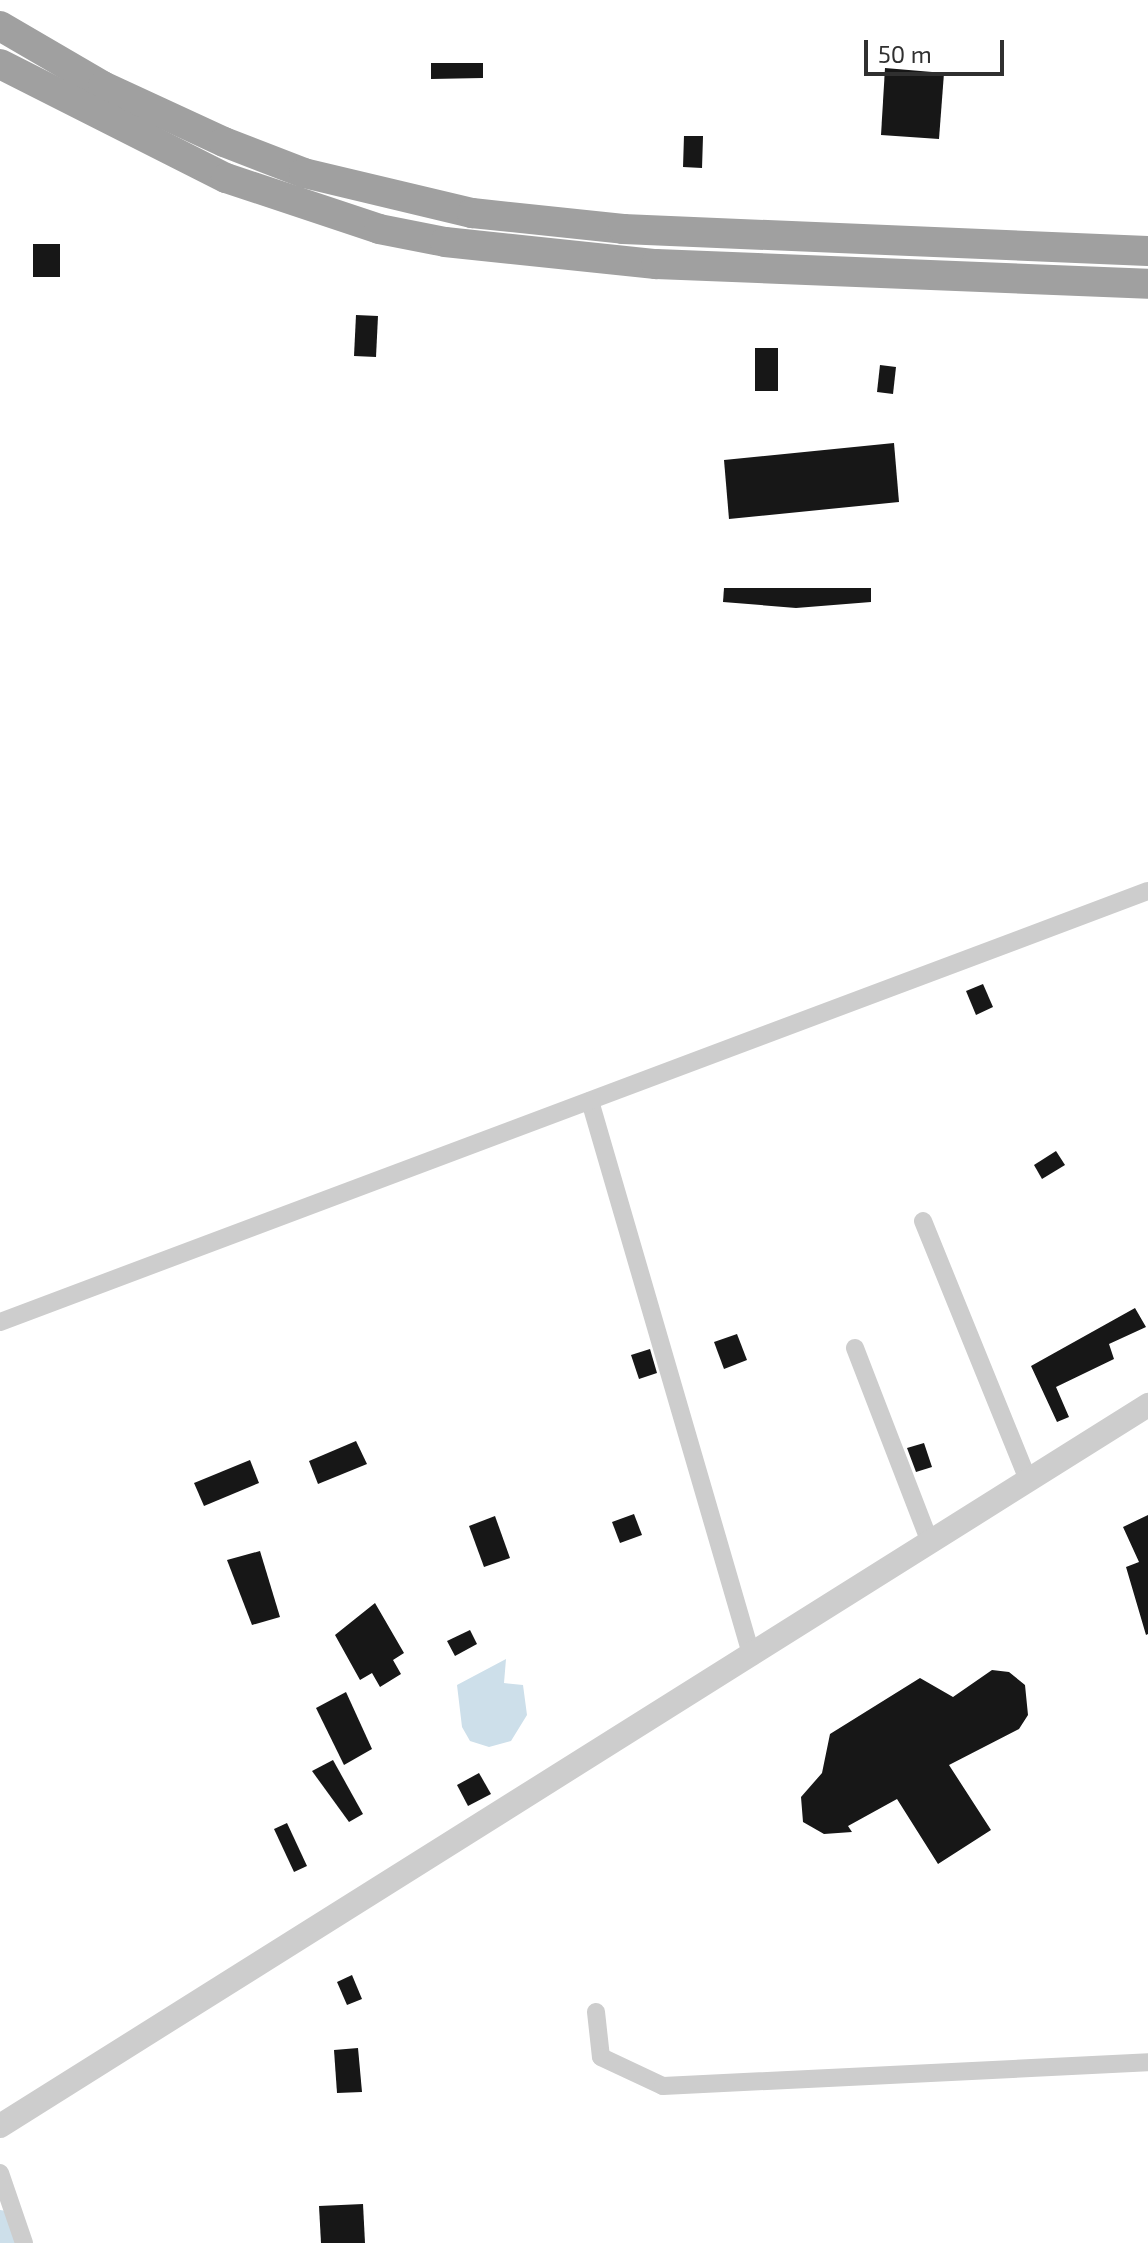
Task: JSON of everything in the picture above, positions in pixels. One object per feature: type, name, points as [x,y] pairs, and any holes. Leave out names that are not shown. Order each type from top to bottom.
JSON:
[{"type":"highway","points":[[0,26],[103,86],[236,147],[316,176],[472,213],[638,229],[1148,251]]},
{"type":"highway","points":[[0,64],[226,178],[366,225],[445,242],[699,266],[1148,284]]},
{"type":"street","points":[[0,1322],[1148,891]]},
{"type":"street","points":[[590,1101],[752,1657]]},
{"type":"street","points":[[923,1221],[1029,1482]]},
{"type":"street","points":[[855,1348],[930,1542]]},
{"type":"street","points":[[0,2126],[752,1657],[1148,1405]]},
{"type":"street","points":[[596,2012],[601,2057],[663,2086],[1148,2062]]},
{"type":"street","points":[[0,2173],[24,2243]]},
{"type":"water","points":[[506,1659],[504,1683],[523,1685],[527,1715],[511,1741],[489,1747],[470,1741],[462,1727],[457,1685]]},
{"type":"building","points":[[431,63],[483,63],[483,78],[431,79]]},
{"type":"building","points":[[885,68],[944,73],[939,139],[881,135]]},
{"type":"building","points":[[684,136],[703,136],[702,168],[683,167]]},
{"type":"building","points":[[33,244],[60,244],[60,277],[33,277]]},
{"type":"building","points":[[356,315],[378,316],[376,357],[354,356]]},
{"type":"building","points":[[755,348],[778,348],[778,391],[755,391]]},
{"type":"building","points":[[880,365],[896,367],[893,394],[877,392]]},
{"type":"building","points":[[894,443],[899,502],[729,519],[724,460]]},
{"type":"building","points":[[724,588],[871,588],[871,602],[796,608],[723,602]]},
{"type":"building","points":[[983,984],[993,1007],[976,1015],[966,991]]},
{"type":"building","points":[[1056,1151],[1065,1165],[1042,1179],[1034,1165]]},
{"type":"building","points":[[1135,1308],[1146,1327],[1109,1344],[1114,1359],[1056,1387],[1069,1417],[1057,1422],[1031,1366]]},
{"type":"building","points":[[737,1334],[747,1360],[724,1369],[714,1342]]},
{"type":"building","points":[[650,1349],[657,1373],[639,1379],[631,1355]]},
{"type":"building","points":[[356,1441],[367,1464],[318,1484],[309,1461]]},
{"type":"building","points":[[924,1443],[932,1467],[916,1472],[907,1448]]},
{"type":"building","points":[[250,1460],[259,1483],[204,1506],[194,1483]]},
{"type":"building","points":[[634,1514],[642,1535],[620,1543],[612,1522]]},
{"type":"building","points":[[1148,1515],[1146,1635],[1126,1567],[1139,1562],[1123,1527]]},
{"type":"building","points":[[495,1516],[510,1558],[484,1567],[469,1526]]},
{"type":"building","points":[[260,1551],[280,1617],[252,1625],[227,1560]]},
{"type":"building","points":[[375,1603],[404,1653],[393,1660],[401,1674],[380,1687],[372,1673],[360,1680],[335,1635]]},
{"type":"building","points":[[470,1630],[477,1644],[455,1656],[447,1641]]},
{"type":"building","points":[[992,1670],[1009,1672],[1025,1685],[1028,1715],[1019,1729],[949,1765],[991,1830],[938,1864],[897,1799],[848,1826],[852,1832],[824,1834],[803,1822],[801,1797],[822,1773],[830,1734],[920,1678],[953,1697]]},
{"type":"building","points":[[346,1692],[372,1749],[344,1765],[316,1708]]},
{"type":"building","points":[[333,1760],[363,1814],[349,1822],[312,1771]]},
{"type":"building","points":[[479,1773],[491,1794],[468,1806],[457,1785]]},
{"type":"building","points":[[287,1823],[307,1866],[294,1872],[274,1829]]},
{"type":"building","points":[[352,1975],[362,1999],[347,2005],[337,1982]]},
{"type":"building","points":[[358,2048],[362,2092],[337,2093],[334,2050]]},
{"type":"building","points":[[363,2204],[365,2243],[321,2243],[319,2206]]},
{"type":"waterway","points":[[0,2220],[11,2243]]}]
